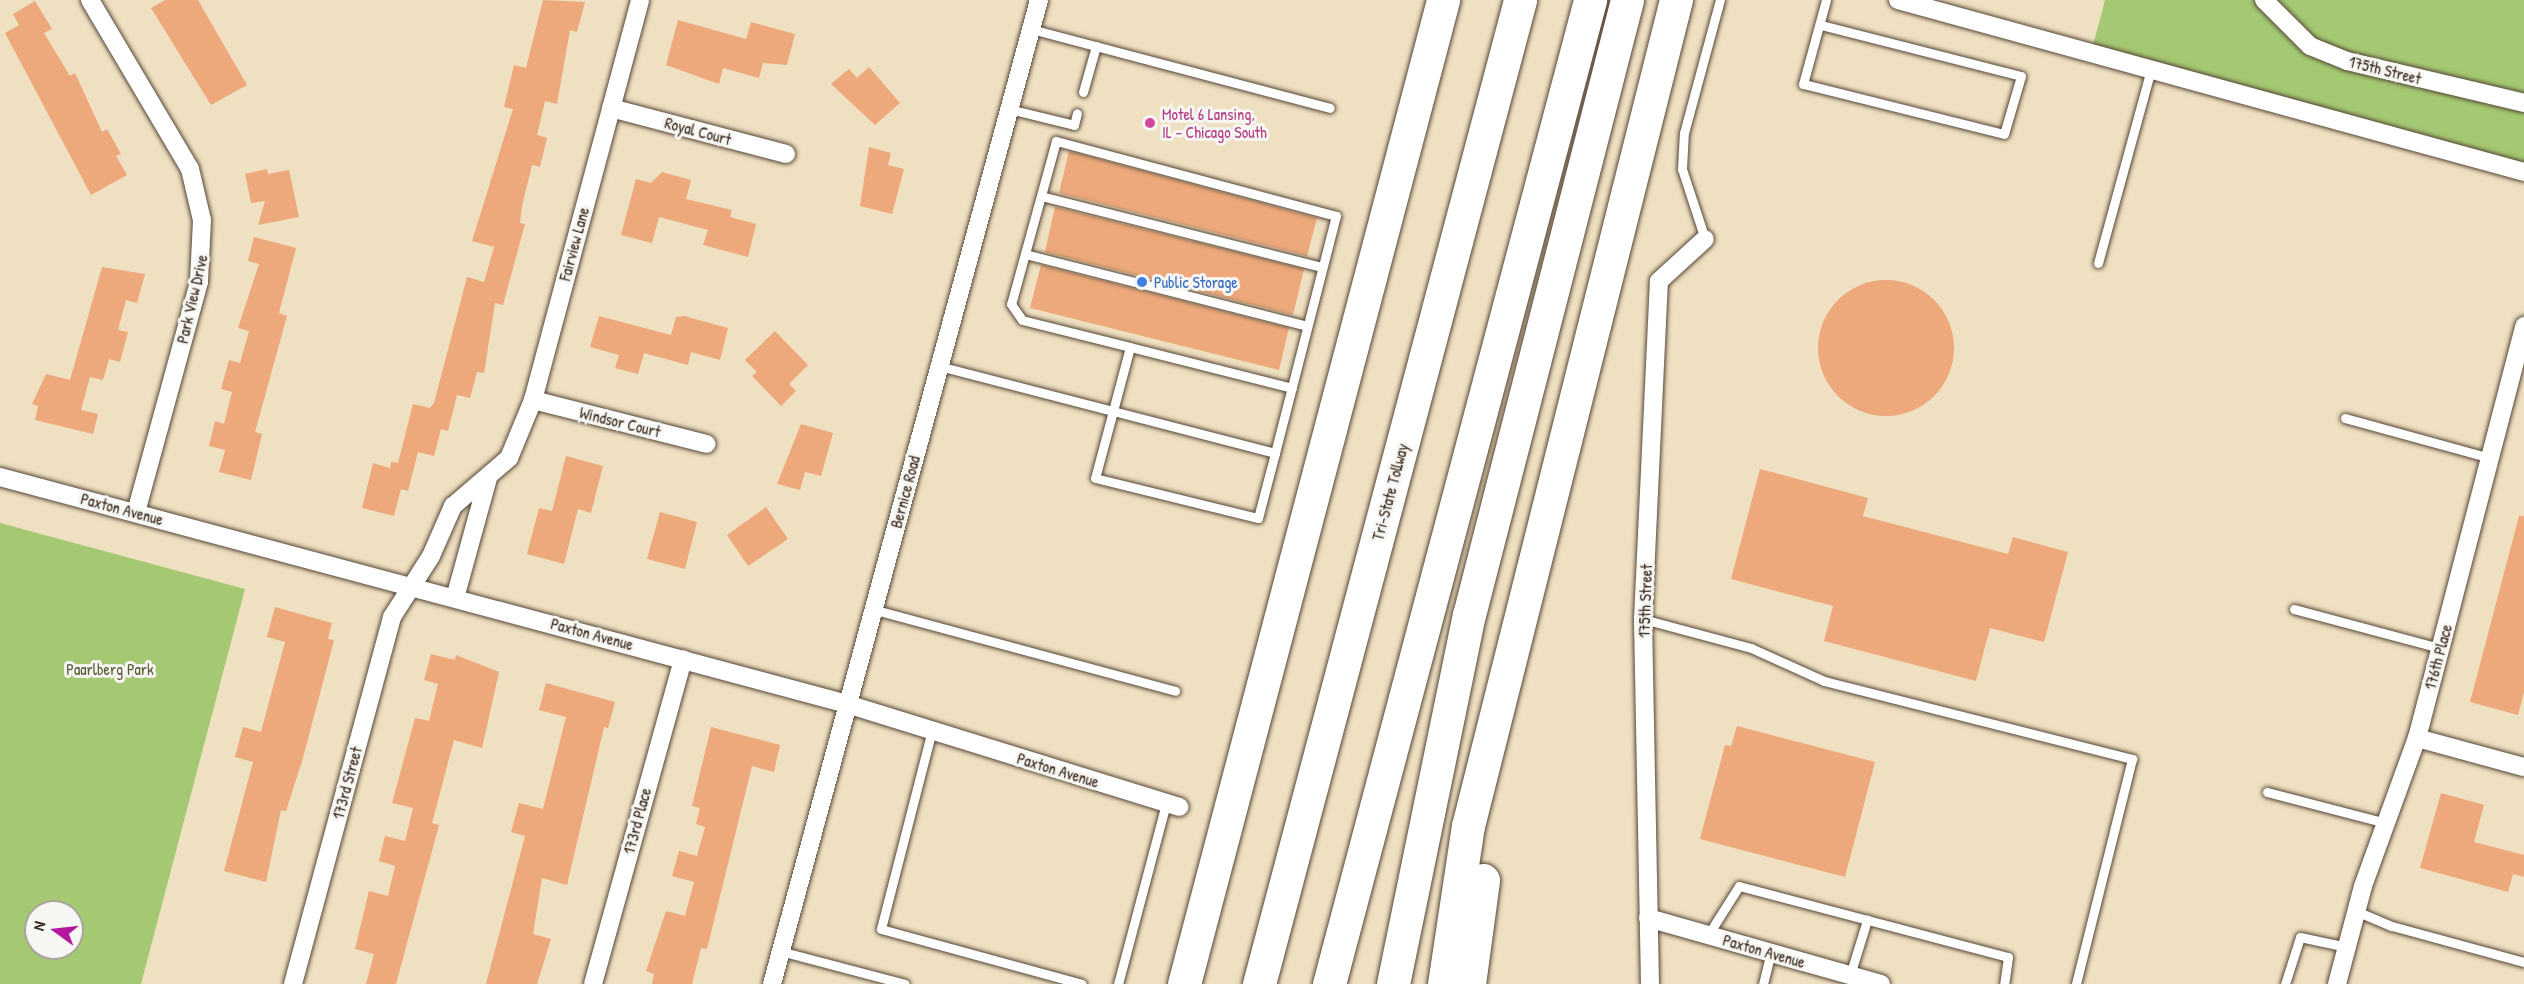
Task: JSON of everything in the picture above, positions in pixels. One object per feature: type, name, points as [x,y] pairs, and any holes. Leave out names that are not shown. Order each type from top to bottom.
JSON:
[{"type":"highway","points":[[1184,984],[1383,236],[1443,0]]},
{"type":"highway","points":[[1383,236],[1457,0]]},
{"type":"highway","name":"Tri-State Tollway","points":[[1259,984],[1520,0]]},
{"type":"highway","points":[[1329,984],[1590,0]]},
{"type":"highway","points":[[1393,984],[1469,615],[1627,0]]},
{"type":"highway","points":[[1444,984],[1468,826],[1676,0]]},
{"type":"highway","points":[[1469,984],[1528,582]]},
{"type":"street","name":"Park View Drive","points":[[90,0],[190,169],[202,220],[199,282],[136,513]]},
{"type":"street","name":"Fairview Lane","points":[[410,586],[431,556],[453,506],[488,478],[517,444],[532,400],[640,0]]},
{"type":"street","name":"Bernice Road","points":[[771,984],[1039,0]]},
{"type":"street","points":[[1898,0],[2524,172]]},
{"type":"street","name":"175th Street","points":[[2264,0],[2310,46],[2347,61],[2524,103]]},
{"type":"street","name":"Royal Court","points":[[611,108],[786,154]]},
{"type":"street","name":"175th Street","points":[[1650,984],[1643,619],[1659,281],[1705,239]]},
{"type":"street","name":"176th Place","points":[[2337,984],[2356,911],[2417,738],[2524,326]]},
{"type":"street","name":"Windsor Court","points":[[532,400],[707,444]]},
{"type":"street","name":"Paxton Avenue","points":[[0,477],[847,704],[1173,805]]},
{"type":"street","name":"Fairview Lane","points":[[455,598],[488,478]]},
{"type":"street","name":"173rd Street","points":[[293,984],[392,617],[410,586]]},
{"type":"street","name":"173rd Place","points":[[593,984],[683,659]]},
{"type":"street","points":[[2417,738],[2524,767]]},
{"type":"street","name":"Paxton Avenue","points":[[1648,918],[1881,984]]},
{"type":"lane","points":[[1705,239],[1682,169],[1683,145],[1720,0]]},
{"type":"lane","points":[[1821,25],[2021,76],[2004,134],[1803,84],[1826,0]]},
{"type":"lane","points":[[1031,29],[1330,108]]},
{"type":"lane","points":[[1083,92],[1096,46]]},
{"type":"lane","points":[[2098,263],[2151,69]]},
{"type":"lane","points":[[1010,109],[1074,125],[1077,113]]},
{"type":"lane","points":[[1130,347],[1095,478],[1258,518],[1292,388],[1335,216],[1056,141],[1025,254],[1013,314],[1130,347],[1292,388]]},
{"type":"lane","points":[[1041,195],[1322,267]]},
{"type":"lane","points":[[1025,254],[1307,326]]},
{"type":"lane","points":[[939,366],[1275,453]]},
{"type":"lane","points":[[2345,418],[2490,458]]},
{"type":"lane","points":[[872,609],[1175,691]]},
{"type":"lane","points":[[2294,609],[2440,648]]},
{"type":"lane","points":[[1643,619],[1751,648],[1824,681],[2132,759],[2076,984]]},
{"type":"lane","points":[[932,730],[881,929],[1083,984]]},
{"type":"lane","points":[[2267,792],[2386,823]]},
{"type":"lane","points":[[1118,984],[1173,805]]},
{"type":"lane","points":[[1708,935],[1739,886],[2008,957],[2004,984]]},
{"type":"lane","points":[[2356,911],[2392,927],[2524,962]]},
{"type":"lane","points":[[1850,975],[1867,920]]},
{"type":"lane","points":[[2285,984],[2300,937],[2347,947]]},
{"type":"lane","points":[[780,951],[905,984]]},
{"type":"lane","points":[[1763,984],[1771,953]]},
{"type":"green space","points":[[2105,0],[2524,0],[2524,172],[2091,53]]},
{"type":"green space","name":"Paarlberg Park","points":[[0,523],[245,589],[141,984],[0,984]]},
{"type":"building","points":[[165,0],[198,0],[247,85],[211,105],[151,8]]},
{"type":"building","points":[[543,0],[585,2],[577,32],[570,30],[557,104],[545,101],[537,135],[547,138],[540,167],[532,165],[522,206],[520,223],[525,224],[503,305],[495,303],[484,373],[477,372],[470,398],[457,395],[448,431],[441,429],[434,456],[418,452],[408,491],[401,489],[394,516],[362,508],[373,463],[390,468],[391,462],[398,463],[413,404],[430,408],[434,403],[467,277],[484,282],[494,247],[472,241],[513,109],[504,107],[514,65],[526,68]]},
{"type":"building","points":[[35,1],[52,29],[44,33],[70,76],[75,73],[102,132],[107,129],[121,154],[116,156],[127,175],[91,195],[5,33],[19,25],[13,14]]},
{"type":"building","points":[[678,20],[746,39],[751,22],[795,34],[787,65],[763,63],[759,78],[723,68],[719,84],[666,65]]},
{"type":"building","points":[[869,67],[900,103],[875,125],[831,84],[849,69],[857,78]]},
{"type":"building","points":[[869,147],[891,153],[888,165],[904,169],[892,214],[860,206]]},
{"type":"building","points":[[1069,151],[1317,218],[1307,256],[1059,193]]},
{"type":"building","points":[[267,169],[268,174],[289,170],[299,217],[258,225],[265,201],[251,203],[245,174]]},
{"type":"building","points":[[662,172],[691,180],[686,199],[732,210],[730,217],[756,224],[748,257],[703,245],[708,230],[659,217],[652,243],[621,235],[636,179],[651,183]]},
{"type":"building","points":[[1055,207],[1304,269],[1293,315],[1045,252]]},
{"type":"building","points":[[254,237],[296,248],[279,313],[287,316],[255,432],[262,434],[251,480],[219,472],[225,450],[209,446],[215,421],[224,424],[232,392],[221,389],[229,360],[240,363],[249,331],[238,328],[259,264],[248,261]]},
{"type":"building","points":[[1041,265],[1289,328],[1279,370],[1030,308]]},
{"type":"building","points":[[102,267],[145,274],[137,303],[126,300],[118,330],[128,332],[120,362],[109,359],[103,380],[90,377],[81,410],[98,414],[93,434],[35,420],[38,406],[32,404],[46,374],[70,380]]},
{"type":"building","points":[[1886,280],[1912,285],[1924,291],[1934,300],[1943,310],[1949,322],[1954,348],[1949,374],[1943,386],[1934,396],[1924,405],[1912,411],[1886,416],[1860,411],[1848,405],[1838,396],[1829,386],[1823,374],[1818,348],[1823,322],[1829,310],[1838,300],[1848,291],[1860,285]]},
{"type":"building","points":[[599,316],[671,335],[676,317],[684,316],[728,328],[720,360],[691,352],[688,365],[644,353],[638,374],[615,368],[619,355],[590,347]]},
{"type":"building","points":[[775,331],[808,365],[789,384],[796,391],[781,406],[752,376],[757,372],[745,360]]},
{"type":"building","points":[[801,424],[833,433],[821,476],[805,472],[800,490],[777,484]]},
{"type":"building","points":[[566,456],[603,466],[591,513],[578,509],[564,564],[527,554],[539,508],[552,511]]},
{"type":"building","points":[[1760,469],[1868,498],[1863,516],[2008,554],[2013,537],[2068,552],[2044,642],[1990,628],[1976,681],[1824,641],[1833,606],[1731,579]]},
{"type":"building","points":[[766,507],[788,539],[748,566],[727,535]]},
{"type":"building","points":[[660,512],[697,522],[685,569],[647,559]]},
{"type":"building","points":[[2519,516],[2524,516],[2524,692],[2518,715],[2470,702]]},
{"type":"building","points":[[275,607],[332,623],[328,639],[334,640],[303,758],[286,811],[281,810],[266,882],[224,871],[253,762],[235,757],[243,727],[261,732],[285,642],[267,637]]},
{"type":"building","points":[[431,654],[455,660],[456,655],[499,672],[482,748],[454,740],[432,823],[439,825],[396,984],[366,984],[374,954],[355,949],[369,891],[388,896],[395,866],[379,861],[385,836],[405,841],[413,808],[392,803],[415,718],[429,721],[438,684],[424,680]]},
{"type":"building","points":[[546,683],[615,702],[608,728],[604,727],[567,885],[542,878],[533,934],[551,939],[537,984],[486,984],[525,836],[511,832],[519,803],[543,809],[566,717],[539,710]]},
{"type":"building","points":[[1737,726],[1875,762],[1845,877],[1700,839],[1725,745],[1731,746]]},
{"type":"building","points":[[711,727],[780,745],[774,772],[752,766],[707,949],[701,948],[692,984],[652,984],[654,974],[646,971],[666,911],[685,916],[694,882],[672,876],[679,851],[697,856],[705,827],[696,824],[700,808],[692,806]]},
{"type":"building","points":[[2441,793],[2484,805],[2474,842],[2524,855],[2524,877],[2513,874],[2508,892],[2420,868]]},
{"type":"place","name":"Motel 6 Lansing, IL - Chicago South","points":[[1150,123]]},
{"type":"place","name":"Public Storage","points":[[1142,282]]}]
